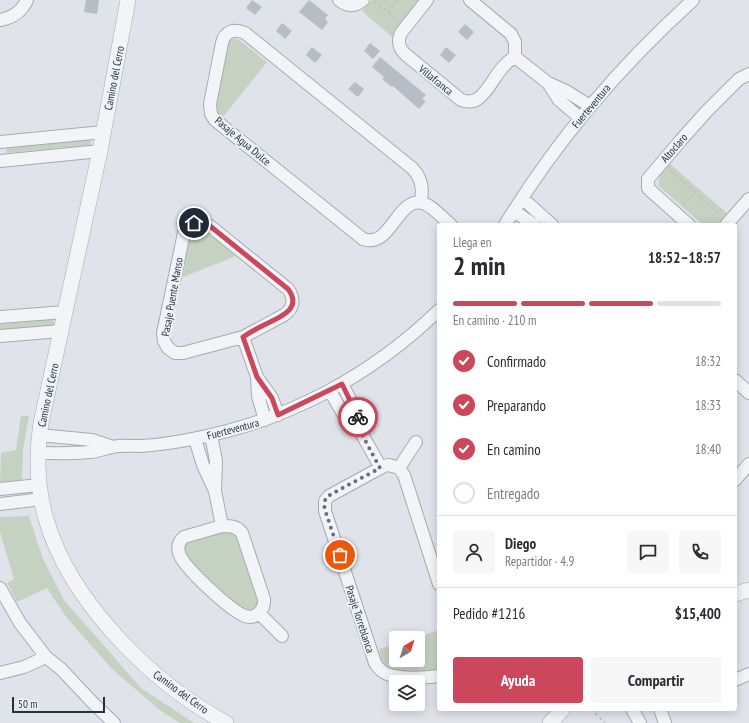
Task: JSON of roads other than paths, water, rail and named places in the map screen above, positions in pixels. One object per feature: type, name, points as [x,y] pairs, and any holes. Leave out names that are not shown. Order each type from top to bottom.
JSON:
[{"type":"street","points":[[0,20],[8,18],[18,12],[27,0]]},
{"type":"street","name":"Camino del Cerro","points":[[128,0],[100,151],[39,435],[38,453],[40,492],[51,534],[64,562],[82,592],[104,621],[153,672],[188,699],[226,723]]},
{"type":"street","points":[[339,0],[352,6],[363,0]]},
{"type":"street","name":"Villafranca","points":[[427,0],[406,26],[399,38],[399,47],[457,97],[465,101],[479,98],[505,64],[515,57]]},
{"type":"street","points":[[470,0],[511,34],[515,42],[515,57],[548,83],[566,91],[590,106]]},
{"type":"street","name":"Fuerteventura","points":[[506,223],[541,171],[590,106],[639,52],[693,0]]},
{"type":"street","name":"Pasaje Agua Dulce","points":[[236,30],[245,33],[412,168],[416,172],[421,182],[421,202],[408,206],[379,238],[370,240],[363,239],[215,120],[211,114],[210,104],[222,43],[225,36],[231,31],[236,30]]},
{"type":"street","name":"Altoclaro","points":[[687,223],[648,188],[648,179],[723,95],[739,79],[749,74]]},
{"type":"street","points":[[548,83],[559,100],[580,118]]},
{"type":"street","points":[[0,142],[103,132]]},
{"type":"street","points":[[0,161],[100,151]]},
{"type":"street","points":[[522,198],[550,223]]},
{"type":"street","points":[[728,223],[749,199]]},
{"type":"street","points":[[421,202],[426,204],[449,223]]},
{"type":"street","points":[[514,211],[531,223]]},
{"type":"street","name":"Pasaje Puente Manso","points":[[194,223],[205,223],[210,226],[291,293],[293,302],[288,312],[243,337],[183,353],[175,353],[165,345],[163,333],[182,237],[186,228],[194,223]]},
{"type":"street","points":[[0,317],[65,312]]},
{"type":"street","name":"Fuerteventura","points":[[38,453],[90,452],[113,447],[140,446],[211,435],[265,420],[330,391],[342,384],[385,356],[406,340],[437,312]]},
{"type":"street","points":[[0,336],[61,331]]},
{"type":"street","points":[[243,337],[257,377],[272,398],[278,415]]},
{"type":"street","points":[[257,377],[258,396],[265,420]]},
{"type":"street","points":[[737,382],[749,393]]},
{"type":"street","points":[[342,384],[358,415],[359,429]]},
{"type":"street","points":[[330,391],[345,417],[359,429],[380,468]]},
{"type":"street","name":"Fuerteventura","points":[[39,435],[92,440],[113,447]]},
{"type":"street","points":[[211,435],[216,461],[215,491],[222,526]]},
{"type":"street","points":[[195,438],[205,471],[215,491]]},
{"type":"street","points":[[416,442],[399,468],[404,475],[437,578]]},
{"type":"street","points":[[737,478],[749,464]]},
{"type":"street","name":"Pasaje Torreblanca","points":[[399,468],[390,465],[380,468],[329,496],[325,501],[325,510],[375,664],[388,675],[415,677],[437,676]]},
{"type":"street","points":[[0,489],[40,492]]},
{"type":"street","points":[[0,504],[40,492]]},
{"type":"street","points":[[222,526],[237,528],[242,533],[264,599],[263,607],[259,613],[250,617],[236,610],[196,575],[179,555],[179,543],[184,537],[222,526]]},
{"type":"street","points":[[0,588],[20,623],[46,657],[61,669],[114,723]]},
{"type":"street","points":[[737,593],[749,590]]},
{"type":"street","points":[[259,613],[282,636]]},
{"type":"street","points":[[0,673],[24,667],[46,657]]},
{"type":"street","points":[[737,679],[749,674]]},
{"type":"street","points":[[550,723],[561,711]]},
{"type":"street","points":[[633,711],[640,723]]},
{"type":"street","points":[[661,711],[665,723]]}]
